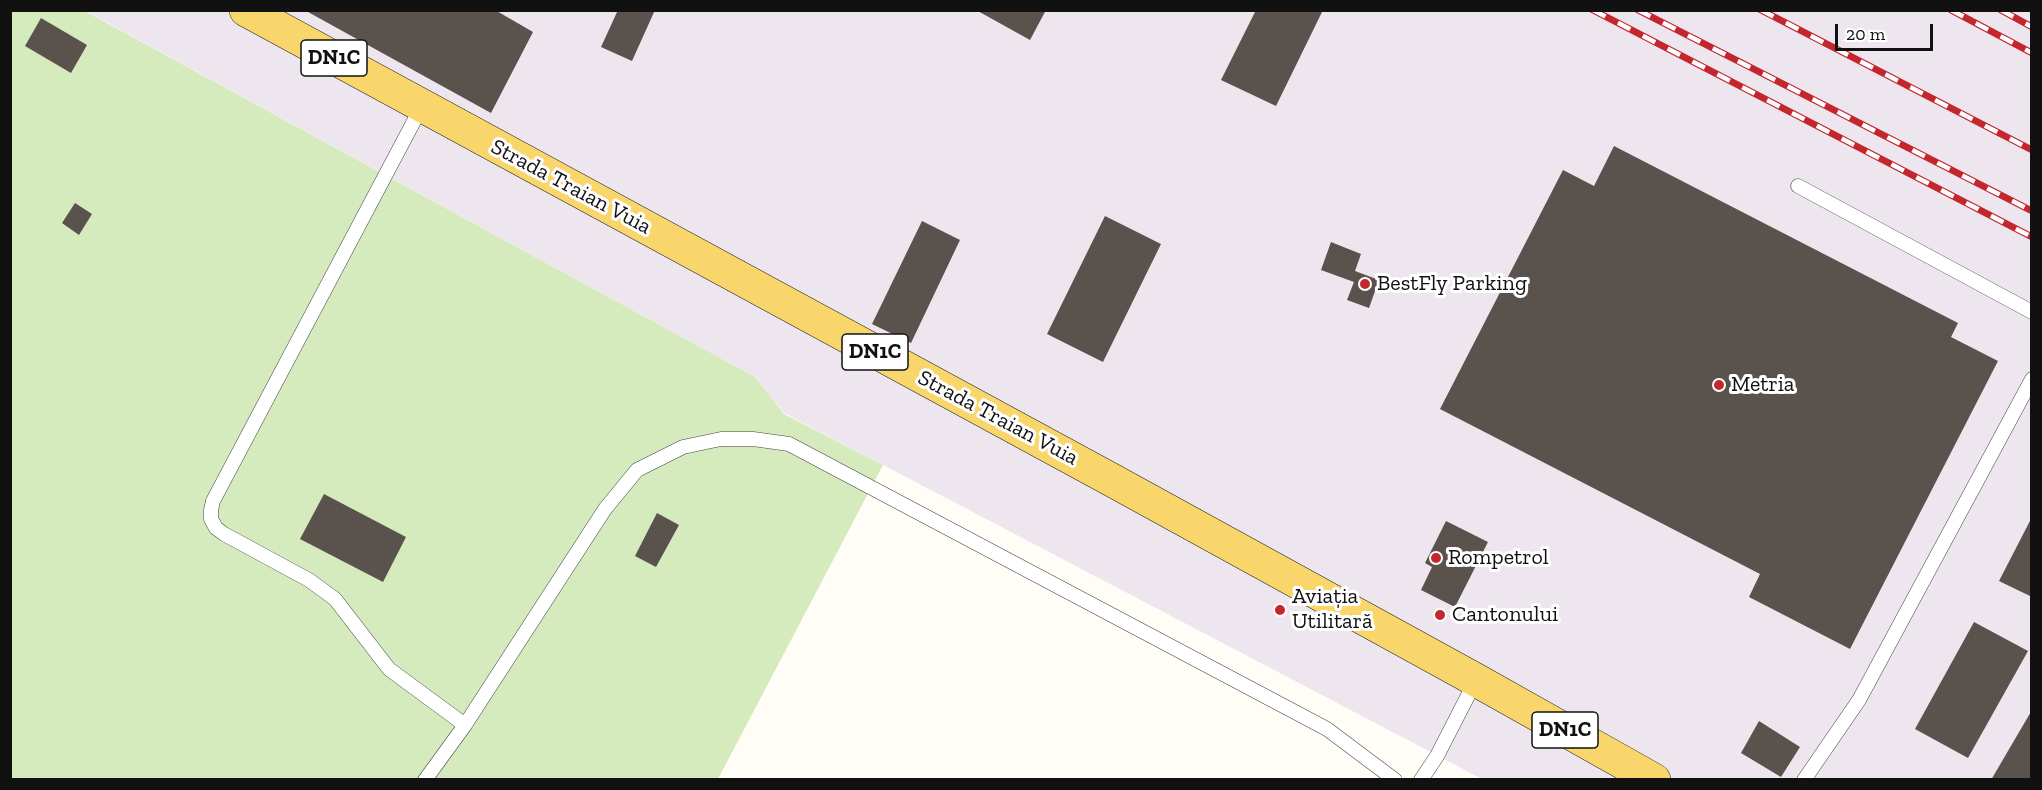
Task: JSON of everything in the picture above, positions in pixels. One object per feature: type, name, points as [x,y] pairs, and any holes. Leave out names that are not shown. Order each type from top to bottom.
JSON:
[{"type":"main road","name":"Strada Traian Vuia","points":[[246,10],[1476,680],[1654,780]]},
{"type":"lane","points":[[422,106],[213,501],[211,510],[216,528],[224,534],[309,580],[335,599],[389,669],[465,725]]},
{"type":"lane","points":[[1798,186],[2031,312]]},
{"type":"lane","points":[[1804,780],[1859,700],[2031,379]]},
{"type":"lane","points":[[424,780],[465,725],[605,509],[637,470],[683,447],[721,439],[753,439],[789,444],[1306,718],[1348,744],[1395,780]]},
{"type":"lane","points":[[1421,780],[1437,756],[1476,680]]},
{"type":"shaded area","points":[[86,11],[2031,11],[2031,779],[1482,779],[784,413],[755,377]]},
{"type":"green space","points":[[10,11],[85,11],[755,377],[784,414],[883,465],[718,779],[11,779]]},
{"type":"building","points":[[309,10],[495,10],[533,32],[491,113],[308,12]]},
{"type":"building","points":[[618,10],[655,10],[632,61],[601,47]]},
{"type":"building","points":[[976,10],[1046,10],[1030,40]]},
{"type":"building","points":[[1256,10],[1323,10],[1276,106],[1221,80]]},
{"type":"building","points":[[41,18],[87,45],[71,73],[25,46]]},
{"type":"building","name":"Metria","points":[[1614,146],[1958,323],[1951,337],[1998,361],[1850,649],[1749,597],[1760,574],[1440,409],[1563,170],[1594,186]]},
{"type":"building","points":[[75,203],[92,214],[79,235],[62,223]]},
{"type":"building","points":[[1105,216],[1161,244],[1103,362],[1047,334]]},
{"type":"building","points":[[922,221],[960,240],[911,343],[872,324]]},
{"type":"building","points":[[1331,242],[1361,254],[1355,271],[1379,280],[1369,308],[1347,300],[1354,282],[1321,270]]},
{"type":"building","points":[[324,494],[406,537],[383,582],[300,539]]},
{"type":"building","points":[[657,513],[679,525],[656,567],[635,556]]},
{"type":"building","points":[[2032,517],[2032,597],[1999,581]]},
{"type":"building","points":[[1446,521],[1488,542],[1455,607],[1421,590],[1432,567],[1425,563]]},
{"type":"building","points":[[1974,622],[2028,651],[1968,758],[1915,729]]},
{"type":"building","points":[[2032,710],[2032,780],[1991,780]]},
{"type":"building","points":[[1759,721],[1800,747],[1781,777],[1741,753]]},
{"type":"railway","points":[[1593,10],[2032,237]]},
{"type":"railway","points":[[1638,10],[2032,211]]},
{"type":"railway","points":[[1761,10],[2032,150]]},
{"type":"railway","points":[[1951,10],[2032,53]]},
{"type":"railway","points":[[2001,10],[2032,27]]},
{"type":"place","name":"BestFly Parking","points":[[1365,284]]},
{"type":"place","name":"Metria","points":[[1719,385]]},
{"type":"place","name":"Rompetrol","points":[[1436,558]]},
{"type":"place","name":"Aviația Utilitară","points":[[1280,610]]},
{"type":"place","name":"Cantonului","points":[[1440,615]]}]
